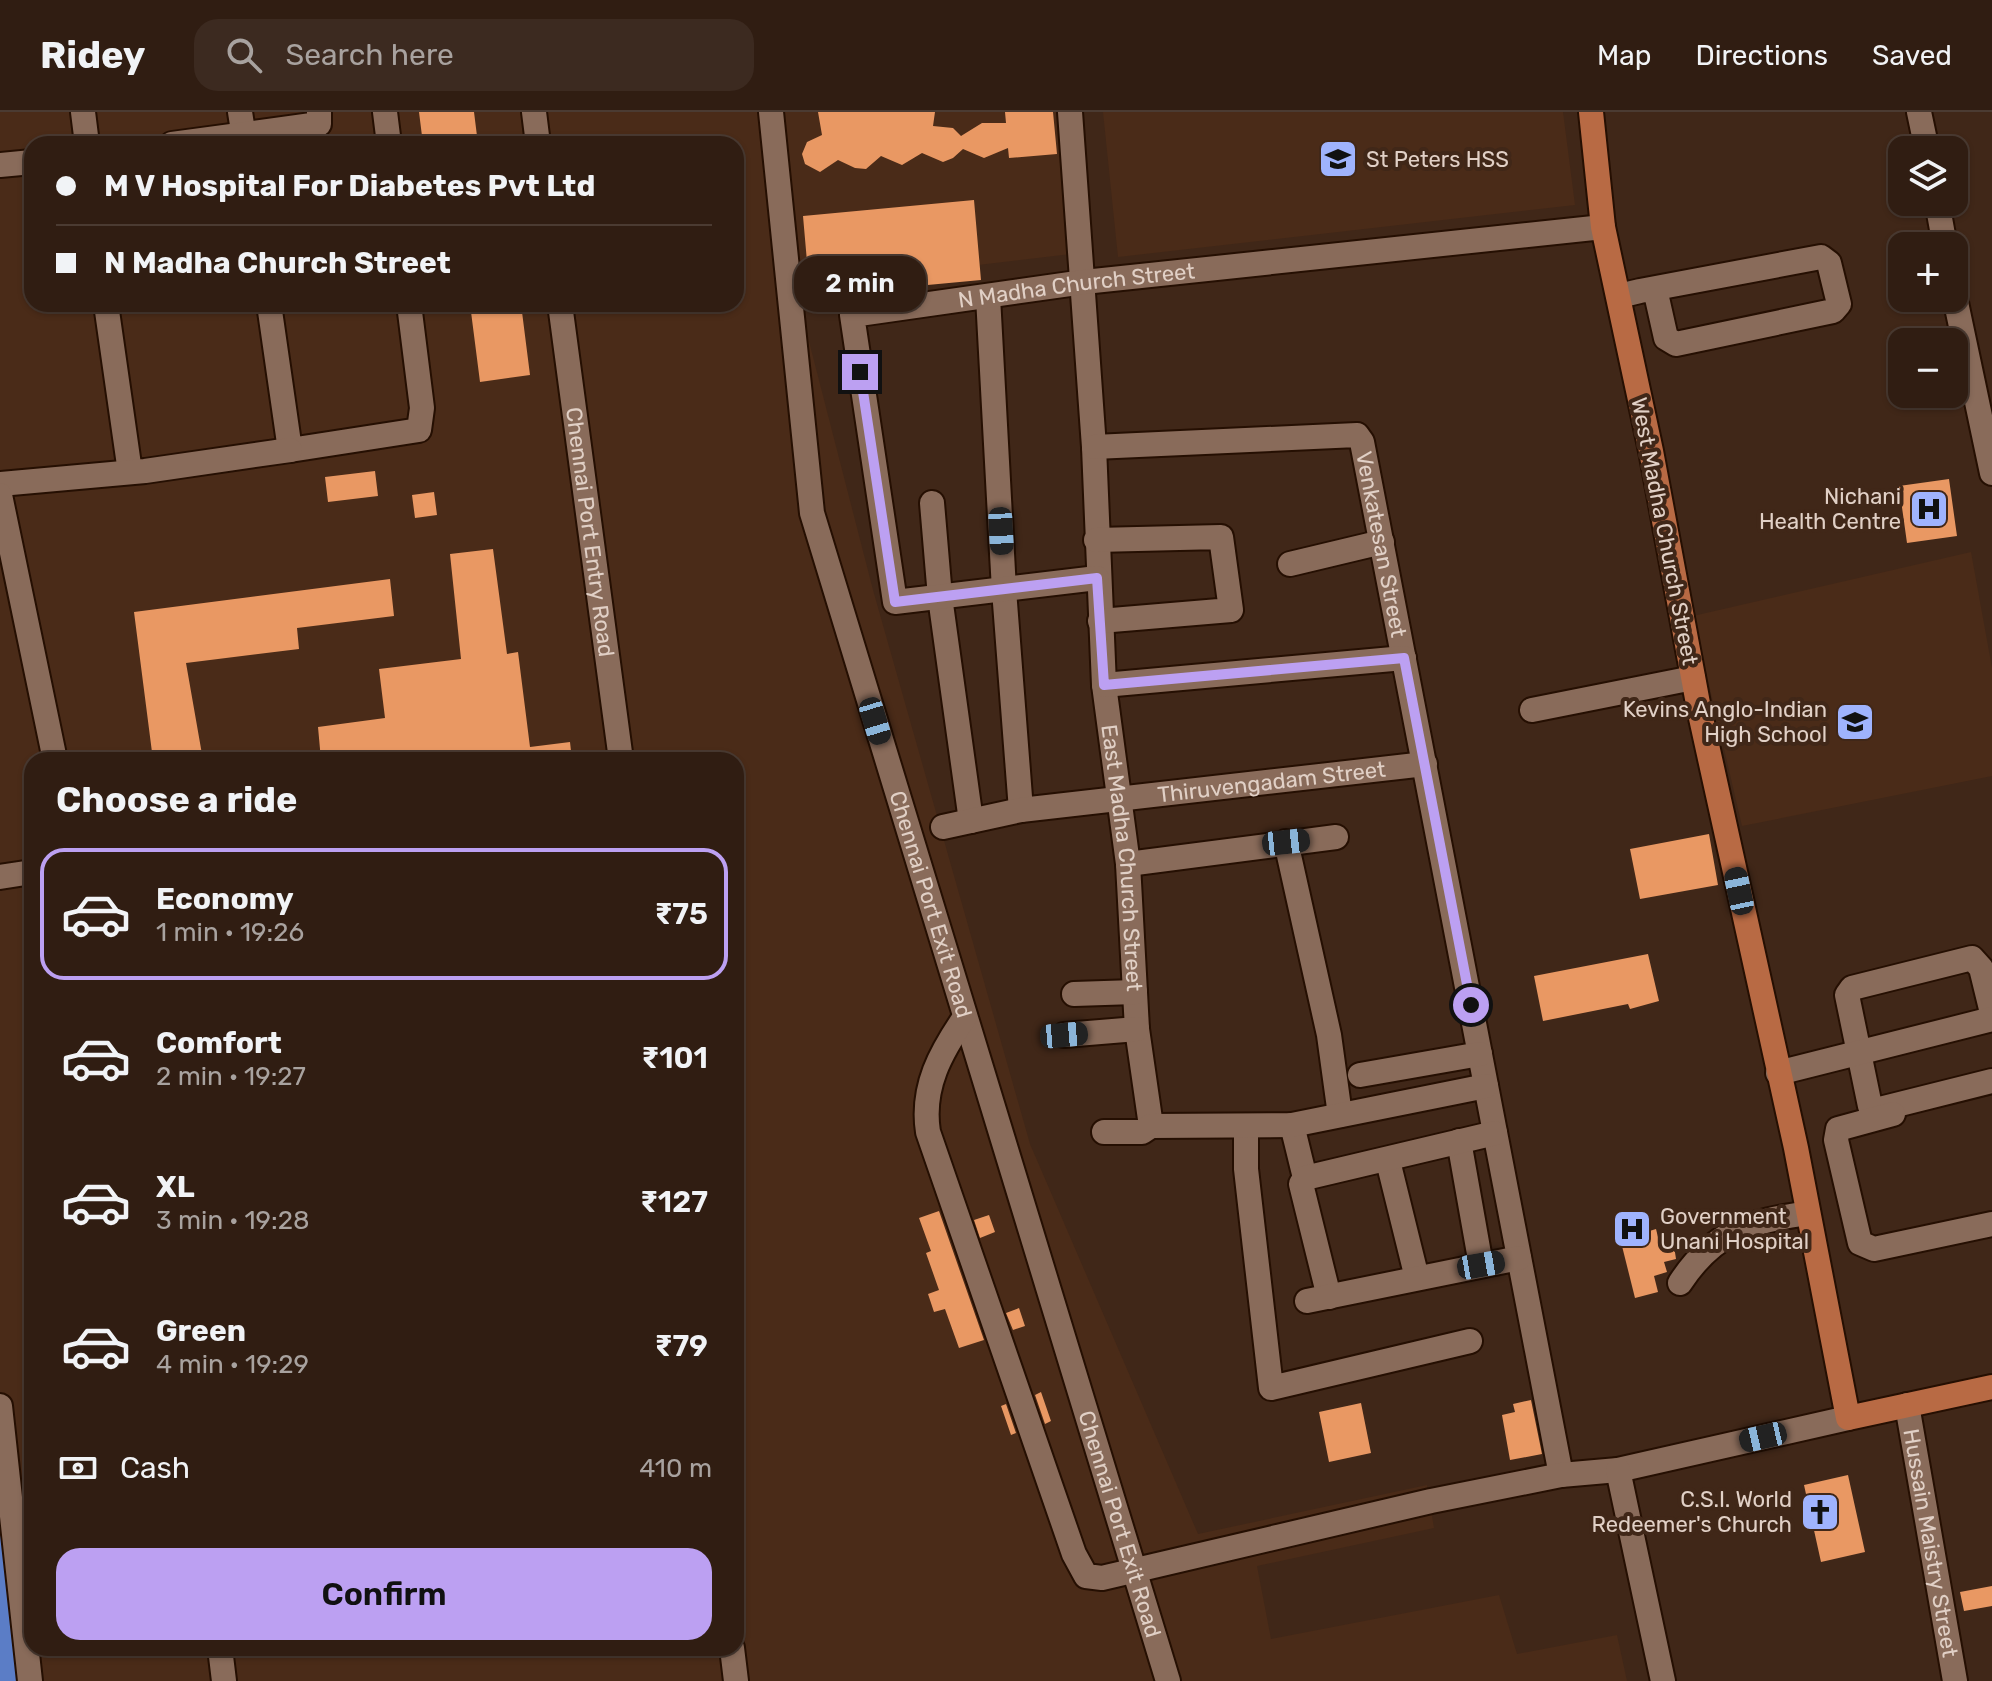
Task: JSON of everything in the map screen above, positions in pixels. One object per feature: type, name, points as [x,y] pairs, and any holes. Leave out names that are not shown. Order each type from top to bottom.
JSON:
[{"type":"main road","name":"West Madha Church Street","points":[[1591,112],[1603,227],[1693,678],[1796,1148],[1848,1418]]},
{"type":"main road","points":[[1848,1418],[1992,1387]]},
{"type":"street","points":[[83,112],[86,136]]},
{"type":"street","points":[[213,136],[243,130],[319,124],[319,112]]},
{"type":"street","points":[[385,112],[388,136]]},
{"type":"street","points":[[534,112],[537,136]]},
{"type":"street","name":"Chennai Port Exit Road","points":[[771,112],[812,513],[1168,1681]]},
{"type":"street","name":"East Madha Church Street","points":[[1070,112],[1094,447],[1097,578],[1104,685],[1128,864],[1137,1029],[1151,1126]]},
{"type":"street","points":[[1919,112],[1924,136]]},
{"type":"street","points":[[0,165],[24,163]]},
{"type":"street","name":"N Madha Church Street","points":[[1097,578],[895,602],[852,315],[1084,282],[1603,227]]},
{"type":"street","points":[[1619,296],[1655,289],[1821,257],[1829,263],[1839,304],[1833,311],[1676,344],[1666,338],[1655,289]]},
{"type":"street","points":[[988,297],[1004,590],[1021,810]]},
{"type":"street","points":[[107,312],[130,472]]},
{"type":"street","points":[[270,312],[290,450]]},
{"type":"street","points":[[0,484],[130,472],[419,430],[422,408],[410,312]]},
{"type":"street","name":"Chennai Port Entry Road","points":[[561,312],[620,752]]},
{"type":"street","points":[[1958,312],[1992,473]]},
{"type":"street","name":"Venkatesan Street","points":[[1094,447],[1357,435],[1362,442],[1561,1475]]},
{"type":"street","points":[[0,495],[53,752]]},
{"type":"street","points":[[932,503],[940,597],[971,821]]},
{"type":"street","points":[[1096,540],[1221,537],[1231,610],[1100,621]]},
{"type":"street","points":[[1290,564],[1382,542]]},
{"type":"street","points":[[1104,685],[1404,658]]},
{"type":"street","points":[[1532,710],[1693,678]]},
{"type":"street","name":"Thiruvengadam Street","points":[[943,827],[1021,810],[1425,764]]},
{"type":"street","points":[[1128,864],[1336,837]]},
{"type":"street","points":[[1286,842],[1329,1035],[1340,1115]]},
{"type":"street","points":[[0,877],[24,873]]},
{"type":"street","points":[[1778,1073],[1856,1053],[1992,1016],[1981,968],[1972,958],[1852,988],[1847,995],[1856,1053],[1868,1102],[1875,1109],[1992,1081]]},
{"type":"street","points":[[1074,994],[1135,992]]},
{"type":"street","points":[[965,1017],[933,1070],[927,1110],[928,1132],[1079,1567],[1086,1576],[1095,1578],[1133,1571],[1431,1501],[1561,1475],[1618,1470],[1848,1418]]},
{"type":"street","points":[[1064,1035],[1137,1029]]},
{"type":"street","points":[[1360,1075],[1480,1054]]},
{"type":"street","points":[[1104,1132],[1142,1132],[1151,1126],[1246,1128],[1292,1125],[1486,1086]]},
{"type":"street","points":[[1992,1089],[1846,1126],[1838,1129],[1836,1140],[1857,1235],[1867,1248],[1992,1224]]},
{"type":"street","points":[[1292,1125],[1305,1178]]},
{"type":"street","points":[[1246,1128],[1249,1198],[1271,1388],[1470,1341]]},
{"type":"street","points":[[1495,1133],[1388,1161],[1305,1178],[1301,1184],[1318,1299],[1519,1258]]},
{"type":"street","points":[[1796,1148],[1836,1140]]},
{"type":"street","points":[[1459,1141],[1481,1265]]},
{"type":"street","points":[[1388,1161],[1417,1278]]},
{"type":"street","points":[[1680,1283],[1708,1247],[1728,1233],[1767,1219],[1808,1213]]},
{"type":"street","name":"Hussain Maistry Street","points":[[1907,1405],[1955,1681]]},
{"type":"street","points":[[0,1406],[24,1626]]},
{"type":"street","points":[[1618,1470],[1663,1681]]},
{"type":"street","points":[[27,1656],[30,1681]]},
{"type":"street","points":[[221,1656],[224,1681]]},
{"type":"street","points":[[733,1656],[736,1681]]},
{"type":"shaded area","points":[[0,112],[1056,112],[1071,254],[801,286],[804,322],[873,590],[1030,1144],[1198,1534],[1427,1485],[1434,1528],[1257,1566],[1271,1639],[1499,1595],[1517,1654],[1617,1635],[1627,1681],[22,1681],[0,1497]]},
{"type":"shaded area","name":"St Peters HSS","points":[[1103,112],[1563,112],[1575,205],[1118,257]]},
{"type":"shaded area","name":"Kevins Anglo-Indian High School","points":[[1971,552],[1992,668],[1992,776],[1742,826],[1693,616]]},
{"type":"water","points":[[0,1497],[22,1681],[0,1681]]},
{"type":"building","points":[[419,112],[474,112],[477,136],[422,136]]},
{"type":"building","points":[[818,112],[935,112],[933,126],[953,128],[961,136],[982,123],[1006,123],[1005,112],[1053,112],[1057,154],[1009,158],[1008,148],[984,158],[963,149],[943,162],[922,153],[902,165],[881,156],[866,169],[855,168],[838,160],[820,172],[805,164],[802,154],[807,142],[822,135]]},
{"type":"building","points":[[974,200],[981,280],[810,296],[803,216]]},
{"type":"building","points":[[471,312],[522,312],[530,375],[480,382]]},
{"type":"building","points":[[375,471],[378,496],[328,502],[325,477]]},
{"type":"building","points":[[1949,479],[1957,536],[1907,543],[1899,486]]},
{"type":"building","points":[[434,492],[437,515],[415,518],[412,495]]},
{"type":"building","points":[[493,549],[507,654],[518,652],[530,747],[570,742],[571,752],[320,752],[318,727],[385,718],[379,669],[461,659],[450,554]]},
{"type":"building","points":[[390,579],[394,616],[297,628],[299,649],[186,663],[202,752],[152,752],[134,612]]},
{"type":"building","points":[[1709,834],[1718,885],[1640,899],[1630,849]]},
{"type":"building","points":[[1648,954],[1659,1001],[1630,1009],[1628,1004],[1543,1021],[1534,976]]},
{"type":"building","points":[[939,1211],[984,1340],[959,1348],[945,1309],[934,1312],[928,1294],[939,1290],[926,1253],[931,1251],[919,1218]]},
{"type":"building","points":[[989,1215],[995,1232],[980,1238],[974,1220]]},
{"type":"building","points":[[1640,1221],[1643,1233],[1656,1229],[1659,1241],[1673,1239],[1676,1259],[1664,1262],[1667,1272],[1654,1276],[1658,1292],[1635,1298],[1617,1226]]},
{"type":"building","points":[[1019,1308],[1025,1326],[1013,1330],[1006,1313]]},
{"type":"building","points":[[1041,1392],[1051,1421],[1045,1424],[1035,1395]]},
{"type":"building","points":[[1531,1400],[1542,1454],[1510,1460],[1502,1415],[1515,1412],[1513,1404]]},
{"type":"building","points":[[1361,1403],[1371,1453],[1329,1462],[1319,1412]]},
{"type":"building","points":[[1006,1404],[1016,1433],[1011,1435],[1001,1406]]},
{"type":"building","points":[[1848,1475],[1865,1552],[1821,1562],[1804,1485]]},
{"type":"building","points":[[1992,1586],[1992,1606],[1964,1611],[1960,1592]]},
{"type":"place","name":"St Peters HSS","points":[[1338,159]]},
{"type":"place","name":"Nichani Health Centre","points":[[1929,509]]},
{"type":"place","name":"Kevins Anglo-Indian High School","points":[[1855,722]]},
{"type":"place","name":"Government Unani Hospital","points":[[1632,1229]]},
{"type":"place","name":"C.S.I. World Redeemer's Church","points":[[1820,1512]]},
{"type":"route","points":[[860,372],[895,602],[1097,578],[1104,685],[1404,658],[1471,1005]]}]
